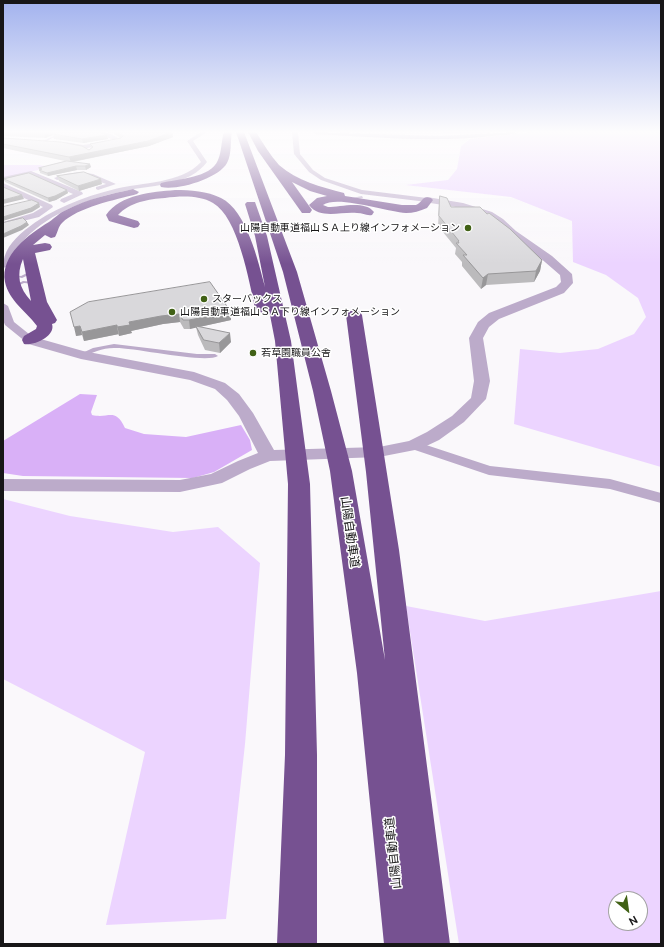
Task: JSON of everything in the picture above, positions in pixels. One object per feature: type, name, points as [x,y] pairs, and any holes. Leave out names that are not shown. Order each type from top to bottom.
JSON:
[{"type":"highway","points":[[30,340],[49,330],[52,325],[41,308],[28,252],[51,235],[71,212],[103,200],[183,182],[200,176]]},
{"type":"highway","name":"山陽自動車道","points":[[254,176],[290,272],[322,391],[341,471],[373,680],[404,944]]},
{"type":"highway","points":[[282,176],[306,210]]},
{"type":"highway","points":[[290,176],[325,195],[336,198],[360,199],[400,209],[410,209],[423,206],[426,200]]},
{"type":"highway","points":[[134,224],[118,221],[113,218],[112,215],[114,211],[126,204],[147,197],[171,194],[193,194],[212,199],[224,206],[232,215],[247,246],[278,363],[289,389]]},
{"type":"highway","points":[[248,194],[261,236],[283,341],[299,484],[301,755],[297,944]]},
{"type":"highway","points":[[325,195],[317,202],[316,205],[324,209],[360,209],[368,212]]},
{"type":"highway","points":[[30,340],[44,331],[45,326],[9,276],[14,261],[22,248],[39,232],[51,235]]},
{"type":"highway","points":[[354,315],[366,391],[392,594],[430,944]]},
{"type":"street","points":[[3,179],[16,176]]},
{"type":"street","points":[[38,176],[85,192]]},
{"type":"street","points":[[47,180],[63,176]]},
{"type":"street","points":[[3,224],[36,215],[49,207],[85,192],[113,184],[94,176]]},
{"type":"street","points":[[9,276],[15,245],[38,224],[56,213],[120,189],[154,183],[178,176]]},
{"type":"street","points":[[3,485],[180,486],[216,479],[244,465],[268,456],[379,452],[414,444],[433,436],[452,423],[478,399],[482,381],[476,338],[483,325],[494,316],[560,290],[567,283],[566,274],[554,262],[510,232],[498,220],[470,207],[450,203],[361,192],[319,176]]},
{"type":"street","points":[[3,185],[49,207]]},
{"type":"street","points":[[3,193],[13,190]]},
{"type":"street","points":[[18,204],[34,200]]},
{"type":"street","points":[[3,245],[15,245]]},
{"type":"street","points":[[3,306],[9,323],[30,340],[81,355],[194,376],[220,386],[234,397],[247,416],[268,456]]},
{"type":"street","points":[[414,444],[489,470],[610,484],[661,498]]},
{"type":"lane","points":[[9,276],[23,282],[34,277]]},
{"type":"lane","points":[[9,276],[34,277]]},
{"type":"lane","points":[[81,355],[95,349],[114,346],[197,356],[215,356]]},
{"type":"shaded area","points":[[451,176],[661,176],[661,467],[514,424],[520,349],[560,353],[598,349],[634,334],[646,317],[638,298],[606,275],[573,262],[572,221],[511,197],[405,185],[448,180]]},
{"type":"shaded area","points":[[80,394],[97,395],[91,412],[92,415],[115,416],[125,428],[144,434],[186,437],[241,425],[250,440],[252,450],[214,472],[193,478],[23,476],[3,473],[3,441]]},
{"type":"shaded area","points":[[3,499],[70,516],[173,532],[218,527],[260,563],[245,744],[226,919],[106,925],[145,752],[3,679]]},
{"type":"shaded area","points":[[661,591],[661,944],[459,944],[406,606],[485,621]]},
{"type":"building","points":[[16,176],[36,176],[67,190],[48,198],[4,179]]},
{"type":"building","points":[[57,176],[94,176],[101,179],[78,186]]},
{"type":"building","points":[[3,187],[22,195],[3,200]]},
{"type":"building","points":[[440,196],[447,198],[451,207],[480,207],[487,214],[489,213],[510,229],[542,260],[536,271],[488,274],[483,278],[463,255],[467,255],[456,243],[459,243],[459,241],[439,216]]},
{"type":"building","points":[[32,200],[39,203],[31,208],[3,217],[3,207]]},
{"type":"building","points":[[23,218],[27,222],[3,234],[3,223]]},
{"type":"building","points":[[210,282],[231,312],[189,320],[183,320],[179,314],[161,316],[129,322],[130,325],[117,327],[117,325],[82,332],[80,326],[74,327],[70,312],[88,302]]},
{"type":"building","points":[[196,326],[230,333],[219,343],[204,340]]},
{"type":"place","name":"山陽自動車道福山ＳＡ上り線インフォメーション","points":[[468,228]]},
{"type":"place","name":"スターバックス","points":[[204,299]]},
{"type":"place","name":"山陽自動車道福山ＳＡ下り線インフォメーション","points":[[172,312]]},
{"type":"place","name":"若草園職員公舎","points":[[253,353]]}]
